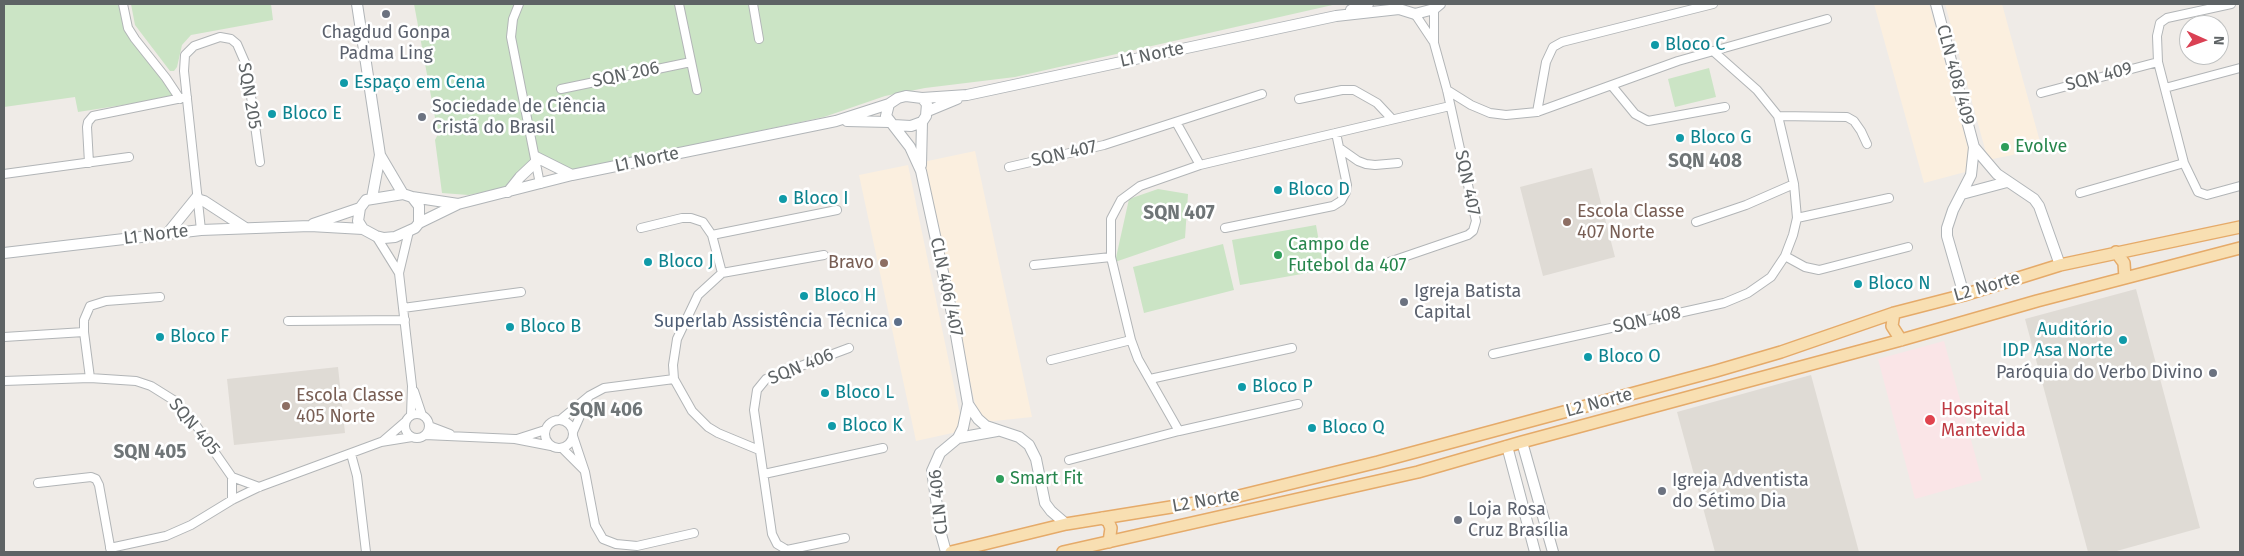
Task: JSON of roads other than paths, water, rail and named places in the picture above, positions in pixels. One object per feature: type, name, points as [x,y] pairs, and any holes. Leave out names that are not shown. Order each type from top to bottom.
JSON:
[{"type":"main road","name":"L2 Norte","points":[[951,552],[1066,524],[1239,496],[1378,462],[1781,352],[1894,313],[1964,295],[2060,265],[2240,227]]},
{"type":"main road","name":"L2 Norte","points":[[1063,552],[1418,472],[1507,446],[2240,248]]},
{"type":"main road","points":[[2116,252],[2124,263],[2125,278]]},
{"type":"main road","points":[[1894,313],[1892,326],[1901,340]]},
{"type":"main road","points":[[1102,518],[1108,520],[1111,528],[1109,542]]},
{"type":"street","name":"SQN 205","points":[[122,4],[132,34],[184,98]]},
{"type":"street","points":[[357,4],[380,155],[372,198]]},
{"type":"street","points":[[518,4],[513,19],[511,37],[540,184]]},
{"type":"street","points":[[679,4],[697,90]]},
{"type":"street","points":[[752,4],[759,39]]},
{"type":"street","name":"L1 Norte","points":[[1336,16],[1368,4]]},
{"type":"street","points":[[1537,112],[1546,62],[1553,47],[1562,42],[1713,4]]},
{"type":"street","name":"CLN 408/409","points":[[1936,4],[1974,147]]},
{"type":"street","points":[[2231,4],[2167,18],[2160,23],[2157,36],[2158,62],[2184,163],[2192,183],[2198,192],[2202,194],[2240,186]]},
{"type":"street","points":[[1398,6],[1415,14],[1434,43]]},
{"type":"street","name":"L1 Norte","points":[[922,98],[967,95],[1336,16],[1398,6]]},
{"type":"street","points":[[1415,14],[1437,6],[1434,43]]},
{"type":"street","points":[[1447,90],[1471,105],[1490,113],[1506,115],[1537,112],[1678,61],[1827,19]]},
{"type":"street","name":"SQN 205","points":[[201,230],[184,98],[186,52],[194,46],[220,37],[231,39],[236,44],[247,67],[260,162]]},
{"type":"street","name":"SQN 407","points":[[1389,262],[1468,235],[1473,231],[1476,214],[1434,43]]},
{"type":"street","name":"SQN 408","points":[[1493,354],[1557,342],[1724,303],[1760,287],[1771,278],[1785,256],[1797,218],[1794,184],[1778,116],[1757,90],[1713,51]]},
{"type":"street","name":"SQN 206","points":[[560,89],[691,62]]},
{"type":"street","name":"SQN 409","points":[[2041,93],[2158,62]]},
{"type":"street","points":[[2165,88],[2240,68]]},
{"type":"street","points":[[1612,86],[1635,114],[1648,121],[1725,106]]},
{"type":"street","points":[[1299,99],[1342,90],[1354,90],[1378,103],[1392,119]]},
{"type":"street","name":"SQN 407","points":[[1009,166],[1104,145],[1262,94]]},
{"type":"street","name":"L1 Norte","points":[[928,111],[967,95]]},
{"type":"street","points":[[906,96],[922,98],[927,104],[928,111],[922,122],[912,126],[891,123],[886,116],[889,104],[906,96]]},
{"type":"street","points":[[89,163],[87,127],[88,122],[93,116],[184,98]]},
{"type":"street","name":"L1 Norte","points":[[419,223],[458,204],[572,175],[836,121],[889,104]]},
{"type":"street","points":[[1179,430],[1138,359],[1131,340],[1111,257],[1111,220],[1125,195],[1140,186],[1200,166],[1450,106]]},
{"type":"street","points":[[1778,116],[1848,117],[1854,121],[1867,144]]},
{"type":"street","name":"L1 Norte","points":[[836,121],[891,123]]},
{"type":"street","name":"CLN 406/407","points":[[921,171],[922,122]]},
{"type":"street","points":[[1176,122],[1200,166]]},
{"type":"street","name":"CLN 406/407","points":[[891,123],[910,147],[921,171],[953,318],[968,404]]},
{"type":"street","points":[[1225,228],[1336,205],[1344,197],[1347,188],[1336,133]]},
{"type":"street","points":[[1974,147],[1988,165],[2007,182],[2034,199],[2039,206],[2060,265]]},
{"type":"street","points":[[1964,295],[1947,236],[1947,228],[1953,210],[1971,175],[1974,147]]},
{"type":"street","points":[[1340,149],[1366,164],[1398,163]]},
{"type":"street","points":[[380,155],[408,196],[419,206],[419,223],[409,231],[395,237],[376,236],[363,230],[358,221],[360,208],[366,200],[408,196]]},
{"type":"street","points":[[4,174],[129,157]]},
{"type":"street","points":[[536,159],[572,175]]},
{"type":"street","points":[[508,192],[536,159]]},
{"type":"street","points":[[2080,193],[2184,163]]},
{"type":"street","points":[[1962,194],[2007,182]]},
{"type":"street","points":[[1696,222],[1746,205],[1794,184]]},
{"type":"street","name":"L1 Norte","points":[[408,196],[458,204]]},
{"type":"street","points":[[167,234],[197,198],[244,227]]},
{"type":"street","points":[[1797,218],[1889,198]]},
{"type":"street","name":"L1 Norte","points":[[310,226],[360,208]]},
{"type":"street","points":[[712,236],[836,210]]},
{"type":"street","points":[[641,228],[691,218],[703,222],[712,236],[722,273]]},
{"type":"street","name":"L1 Norte","points":[[4,253],[201,230],[244,227],[310,226],[363,230]]},
{"type":"street","points":[[382,442],[411,415],[412,386],[399,273],[409,231]]},
{"type":"street","points":[[376,236],[399,273]]},
{"type":"street","points":[[1785,256],[1805,267],[1819,270],[1908,247]]},
{"type":"street","points":[[759,450],[708,427],[686,403],[674,379],[675,352],[687,315],[698,295],[722,273],[824,256]]},
{"type":"street","points":[[1034,265],[1111,257]]},
{"type":"street","points":[[403,308],[521,292]]},
{"type":"street","points":[[90,378],[84,332],[86,313],[93,304],[106,301],[160,297]]},
{"type":"street","points":[[288,320],[405,320]]},
{"type":"street","points":[[4,337],[84,332]]},
{"type":"street","points":[[1051,360],[1131,340]]},
{"type":"street","name":"SQN 406","points":[[845,538],[787,550],[780,547],[772,534],[754,410],[755,398],[766,378],[849,348]]},
{"type":"street","points":[[1150,380],[1292,348]]},
{"type":"street","name":"SQN 405","points":[[4,381],[90,378],[136,381],[151,386],[168,395],[193,421],[232,477]]},
{"type":"street","points":[[551,446],[545,436],[545,430],[548,425],[560,420],[589,396],[604,388],[674,379]]},
{"type":"street","points":[[38,483],[91,477],[96,479],[99,485],[111,550],[166,536],[191,525],[232,500],[258,487],[382,442],[422,437],[429,426],[427,419],[422,415],[412,386]]},
{"type":"street","points":[[425,434],[515,440],[562,448],[568,446],[589,396]]},
{"type":"street","points":[[968,404],[978,419],[986,426],[1020,437],[1029,445],[1036,459],[1046,502],[1051,511],[1066,524]]},
{"type":"street","name":"CLN 406","points":[[946,552],[941,534],[932,471],[940,453],[958,438],[966,421],[968,404]]},
{"type":"street","points":[[1069,460],[1179,430],[1298,404]]},
{"type":"street","points":[[411,415],[422,415]]},
{"type":"street","points":[[560,420],[566,422],[573,434],[585,472],[595,524],[600,535],[608,542],[637,546],[694,533]]},
{"type":"street","points":[[405,422],[408,434],[412,437]]},
{"type":"street","points":[[429,426],[456,436]]},
{"type":"street","points":[[515,440],[545,430]]},
{"type":"street","points":[[958,438],[998,431]]},
{"type":"street","points":[[1522,442],[1553,552]]},
{"type":"street","points":[[1507,446],[1535,552]]},
{"type":"street","points":[[562,448],[585,472]]},
{"type":"street","points":[[764,474],[883,448]]},
{"type":"street","points":[[351,454],[357,476],[366,552]]},
{"type":"street","points":[[232,500],[232,477],[258,487]]},
{"type":"place","name":"Chagdud Gonpa Padma Ling","points":[[386,14]]},
{"type":"place","name":"Bloco C","points":[[1655,45]]},
{"type":"place","name":"Espaço em Cena","points":[[344,83]]},
{"type":"place","name":"Bloco E","points":[[272,114]]},
{"type":"place","name":"Sociedade de Ciência Cristã do Brasil","points":[[422,117]]},
{"type":"place","name":"Bloco G","points":[[1680,138]]},
{"type":"place","name":"Evolve","points":[[2005,147]]},
{"type":"place","name":"Bloco D","points":[[1278,190]]},
{"type":"place","name":"Bloco I","points":[[783,199]]},
{"type":"place","name":"Escola Classe 407 Norte","points":[[1567,222]]},
{"type":"place","name":"Campo de Futebol da 407","points":[[1278,255]]},
{"type":"place","name":"Bloco J","points":[[648,262]]},
{"type":"place","name":"Bravo","points":[[884,263]]},
{"type":"place","name":"Bloco N","points":[[1858,284]]},
{"type":"place","name":"Bloco H","points":[[804,296]]},
{"type":"place","name":"Igreja Batista Capital","points":[[1404,302]]},
{"type":"place","name":"Superlab Assistência Técnica","points":[[898,322]]},
{"type":"place","name":"Bloco B","points":[[510,327]]},
{"type":"place","name":"Bloco F","points":[[160,337]]},
{"type":"place","name":"Auditório IDP Asa Norte","points":[[2123,340]]},
{"type":"place","name":"Bloco O","points":[[1588,357]]},
{"type":"place","name":"Paróquia do Verbo Divino","points":[[2213,373]]},
{"type":"place","name":"Bloco P","points":[[1242,387]]},
{"type":"place","name":"Bloco L","points":[[825,393]]},
{"type":"place","name":"Escola Classe 405 Norte","points":[[286,406]]},
{"type":"place","name":"Hospital Mantevida","points":[[1930,420]]},
{"type":"place","name":"Bloco K","points":[[832,426]]},
{"type":"place","name":"Bloco Q","points":[[1312,428]]},
{"type":"place","name":"Smart Fit","points":[[1000,479]]},
{"type":"place","name":"Igreja Adventista do Sétimo Dia","points":[[1662,491]]},
{"type":"place","name":"Loja Rosa Cruz Brasília","points":[[1458,520]]},
{"type":"district","name":"SQN 408","points":[[1705,162]]},
{"type":"district","name":"SQN 407","points":[[1179,214]]},
{"type":"district","name":"SQN 406","points":[[606,411]]},
{"type":"district","name":"SQN 405","points":[[150,453]]}]
